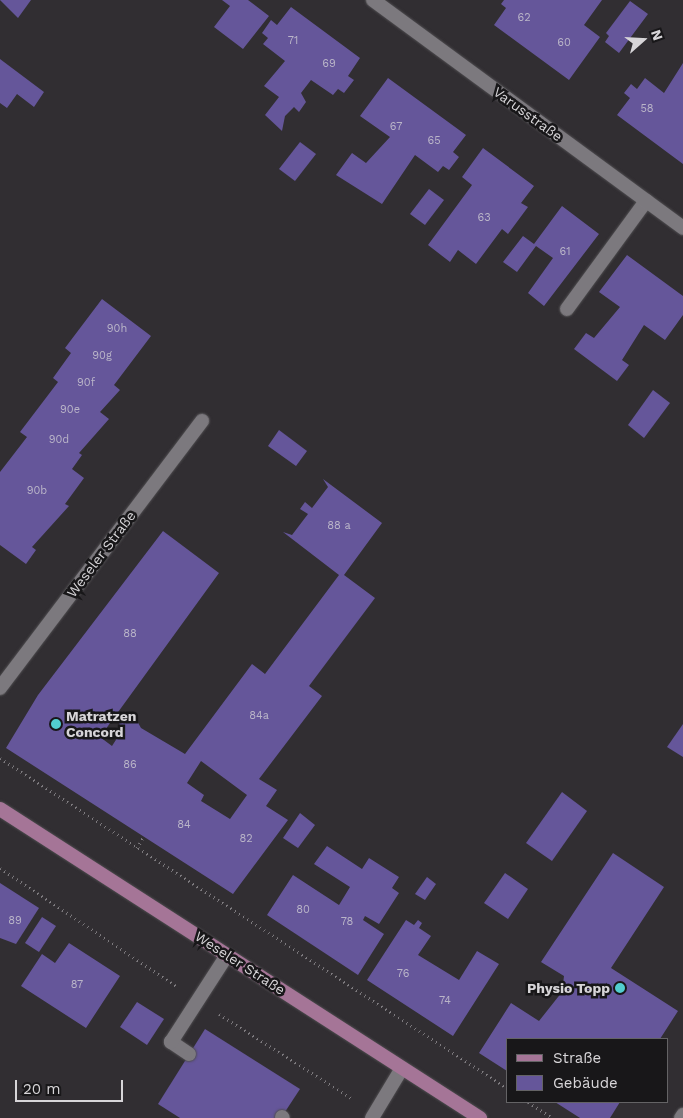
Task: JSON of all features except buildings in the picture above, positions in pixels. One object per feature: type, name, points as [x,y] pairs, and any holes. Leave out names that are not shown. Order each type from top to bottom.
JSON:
[{"type":"main road","name":"Weseler Straße","points":[[0,809],[480,1118]]},
{"type":"street","name":"Varusstraße","points":[[373,0],[683,228]]},
{"type":"street","points":[[567,309],[646,201]]},
{"type":"street","name":"Weseler Straße","points":[[0,688],[202,421]]},
{"type":"street","points":[[189,1054],[171,1042],[227,955]]},
{"type":"street","points":[[372,1118],[402,1068]]},
{"type":"path","points":[[0,758],[506,1087]]},
{"type":"path","points":[[137,848],[144,836]]},
{"type":"path","points":[[530,1103],[553,1118]]},
{"type":"place","name":"Matratzen Concord","points":[[56,724]]},
{"type":"place","name":"Physio Topp","points":[[620,988]]}]
